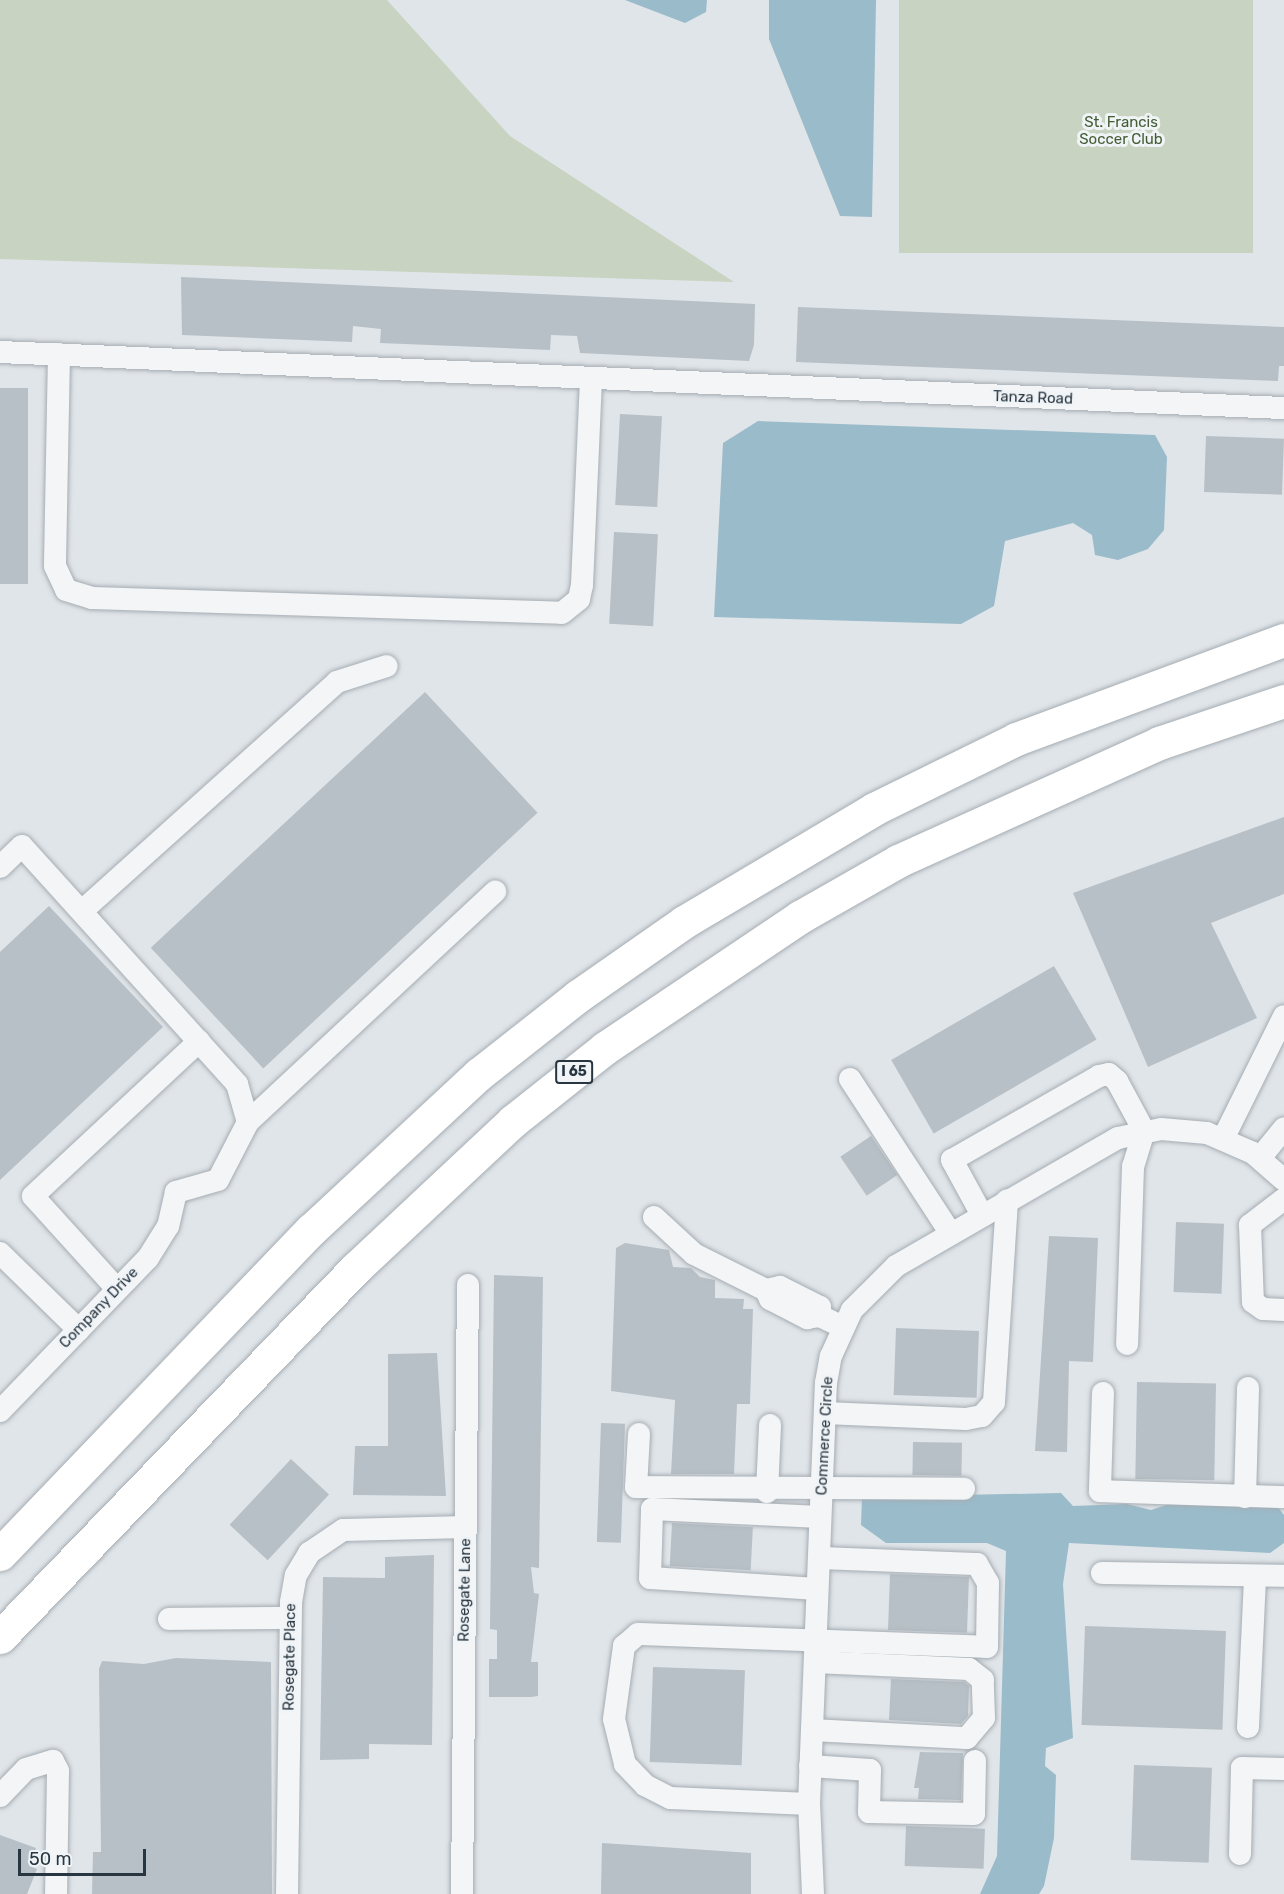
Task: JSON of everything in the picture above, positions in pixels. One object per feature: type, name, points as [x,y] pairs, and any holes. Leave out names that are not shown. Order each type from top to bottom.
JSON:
[{"type":"highway","points":[[0,1554],[311,1230],[479,1074],[578,996],[684,922],[874,809],[1016,739],[1284,640]]},
{"type":"highway","name":"I 65","points":[[0,1637],[356,1268],[513,1121],[605,1048],[800,917],[898,861],[1159,743],[1284,700]]},
{"type":"street","name":"Tanza Road","points":[[0,352],[591,380],[1284,408]]},
{"type":"street","points":[[60,354],[55,566],[66,590],[92,598],[562,613],[579,599],[582,585],[591,380]]},
{"type":"street","points":[[83,910],[337,682],[387,666]]},
{"type":"street","points":[[0,867],[22,846],[83,910],[237,1084],[248,1122],[495,892]]},
{"type":"street","points":[[1223,1139],[1284,1016]]},
{"type":"street","points":[[117,1290],[33,1196],[199,1041]]},
{"type":"street","points":[[982,1215],[952,1160],[1099,1076],[1109,1074],[1117,1081],[1152,1130],[1223,1139],[1260,1158],[1284,1180]]},
{"type":"street","points":[[850,1079],[951,1234]]},
{"type":"street","name":"Company Drive","points":[[0,1411],[156,1247],[176,1192],[218,1180],[248,1122]]},
{"type":"street","points":[[1260,1158],[1284,1128]]},
{"type":"street","points":[[1127,1344],[1133,1167],[1152,1130]]},
{"type":"street","name":"Commerce Circle","points":[[813,1894],[809,1804],[825,1413],[831,1356],[843,1327],[883,1275],[1100,1145],[1152,1130]]},
{"type":"street","points":[[1284,1199],[1250,1225],[1253,1302],[1263,1309],[1284,1310]]},
{"type":"street","points":[[825,1413],[966,1419],[982,1416],[994,1402],[1007,1200]]},
{"type":"street","points":[[654,1217],[694,1254],[766,1290],[780,1287],[820,1307],[820,1316],[843,1327]]},
{"type":"street","points":[[0,1253],[79,1330]]},
{"type":"street","name":"Rosegate Lane","points":[[462,1894],[468,1286]]},
{"type":"street","points":[[1245,1497],[1248,1388]]},
{"type":"street","points":[[1103,1393],[1100,1491],[1284,1497]]},
{"type":"street","points":[[767,1492],[770,1425]]},
{"type":"street","points":[[639,1434],[636,1487],[767,1492],[964,1489]]},
{"type":"street","points":[[817,1589],[650,1578],[652,1509],[820,1517]]},
{"type":"street","name":"Rosegate Place","points":[[287,1894],[290,1618],[296,1575],[307,1556],[331,1535],[367,1526],[466,1527]]},
{"type":"street","points":[[815,1652],[987,1647],[988,1583],[977,1564],[819,1558]]},
{"type":"street","points":[[1102,1573],[1284,1576]]},
{"type":"street","points":[[1248,1727],[1255,1576]]},
{"type":"street","points":[[169,1619],[290,1618]]},
{"type":"street","points":[[809,1804],[670,1798],[645,1785],[626,1764],[614,1719],[624,1646],[638,1634],[969,1669],[983,1680],[984,1718],[967,1738],[812,1730]]},
{"type":"street","points":[[0,1796],[26,1769],[45,1760],[58,1771],[56,1894]]},
{"type":"street","points":[[810,1766],[870,1770],[869,1812],[974,1814],[975,1761]]},
{"type":"street","points":[[1239,1854],[1242,1768],[1284,1769]]},
{"type":"green space","points":[[0,0],[387,0],[510,136],[734,282],[0,259]]},
{"type":"green space","name":"St. Francis Soccer Club","points":[[899,0],[1253,0],[1253,253],[899,253]]},
{"type":"water","points":[[625,0],[707,0],[706,12],[685,23]]},
{"type":"water","points":[[769,0],[876,0],[872,217],[840,216],[769,39]]},
{"type":"water","points":[[758,421],[1155,435],[1167,457],[1164,530],[1148,549],[1118,560],[1095,555],[1092,535],[1073,523],[1005,541],[994,606],[961,624],[714,617],[723,443]]},
{"type":"water","points":[[1061,1493],[1073,1506],[1127,1504],[1151,1510],[1169,1504],[1276,1505],[1284,1515],[1284,1543],[1270,1553],[1069,1543],[1063,1584],[1073,1738],[1046,1748],[1045,1766],[1056,1775],[1054,1838],[1044,1886],[1039,1894],[980,1894],[997,1856],[1006,1551],[987,1543],[886,1543],[861,1525],[862,1497]]},
{"type":"building","points":[[181,277],[755,304],[754,345],[749,361],[580,353],[577,336],[551,335],[550,350],[380,343],[381,329],[353,326],[352,342],[182,335]]},
{"type":"building","points":[[798,307],[1284,327],[1284,366],[1279,366],[1278,381],[796,362]]},
{"type":"building","points":[[0,388],[28,388],[28,584],[0,584]]},
{"type":"building","points":[[620,414],[662,416],[657,507],[615,505]]},
{"type":"building","points":[[1206,436],[1284,439],[1282,495],[1204,492]]},
{"type":"building","points":[[614,532],[658,534],[653,626],[609,624]]},
{"type":"building","points":[[425,692],[538,813],[263,1068],[151,948]]},
{"type":"building","points":[[1284,817],[1284,894],[1211,923],[1257,1018],[1148,1067],[1073,893]]},
{"type":"building","points":[[49,906],[163,1027],[0,1180],[0,952]]},
{"type":"building","points":[[1054,966],[1096,1040],[934,1134],[891,1060]]},
{"type":"building","points":[[871,1136],[897,1175],[867,1196],[840,1157]]},
{"type":"building","points":[[1176,1222],[1224,1224],[1222,1294],[1174,1292]]},
{"type":"building","points":[[1049,1236],[1098,1238],[1093,1362],[1069,1361],[1067,1452],[1035,1451]]},
{"type":"building","points":[[625,1243],[669,1250],[673,1267],[691,1268],[700,1277],[715,1280],[715,1298],[744,1299],[743,1309],[753,1309],[750,1404],[737,1404],[734,1474],[671,1474],[675,1400],[611,1391],[616,1248]]},
{"type":"building","points":[[494,1275],[543,1277],[539,1568],[531,1567],[534,1593],[539,1594],[531,1662],[538,1662],[538,1696],[531,1697],[489,1697],[489,1659],[497,1659],[497,1630],[490,1629]]},
{"type":"building","points":[[896,1328],[979,1331],[977,1398],[894,1395]]},
{"type":"building","points":[[437,1353],[446,1496],[353,1495],[355,1446],[388,1446],[388,1354]]},
{"type":"building","points":[[1137,1382],[1216,1383],[1214,1480],[1135,1479]]},
{"type":"building","points":[[601,1423],[625,1424],[621,1543],[597,1542]]},
{"type":"building","points":[[913,1442],[962,1443],[961,1476],[912,1475]]},
{"type":"building","points":[[291,1459],[329,1494],[268,1560],[230,1525]]},
{"type":"building","points":[[672,1523],[753,1527],[751,1570],[670,1566]]},
{"type":"building","points":[[434,1555],[432,1745],[369,1744],[369,1759],[320,1760],[323,1577],[385,1578],[385,1557]]},
{"type":"building","points":[[890,1574],[969,1577],[967,1633],[888,1630]]},
{"type":"building","points":[[1085,1626],[1226,1631],[1222,1730],[1082,1725]]},
{"type":"building","points":[[176,1658],[271,1662],[272,1894],[92,1894],[93,1852],[101,1852],[99,1669],[102,1661],[144,1664]]},
{"type":"building","points":[[653,1667],[745,1670],[742,1765],[650,1762]]},
{"type":"building","points":[[891,1679],[964,1682],[969,1686],[968,1716],[961,1724],[889,1720]]},
{"type":"building","points":[[920,1752],[963,1753],[961,1800],[918,1799],[919,1788],[914,1788]]},
{"type":"building","points":[[1134,1765],[1212,1768],[1209,1863],[1131,1860]]},
{"type":"building","points":[[906,1826],[985,1829],[984,1869],[905,1866]]},
{"type":"building","points":[[0,1835],[36,1848],[29,1866],[37,1869],[27,1894],[0,1894]]},
{"type":"building","points":[[602,1843],[751,1853],[751,1894],[601,1894]]}]
